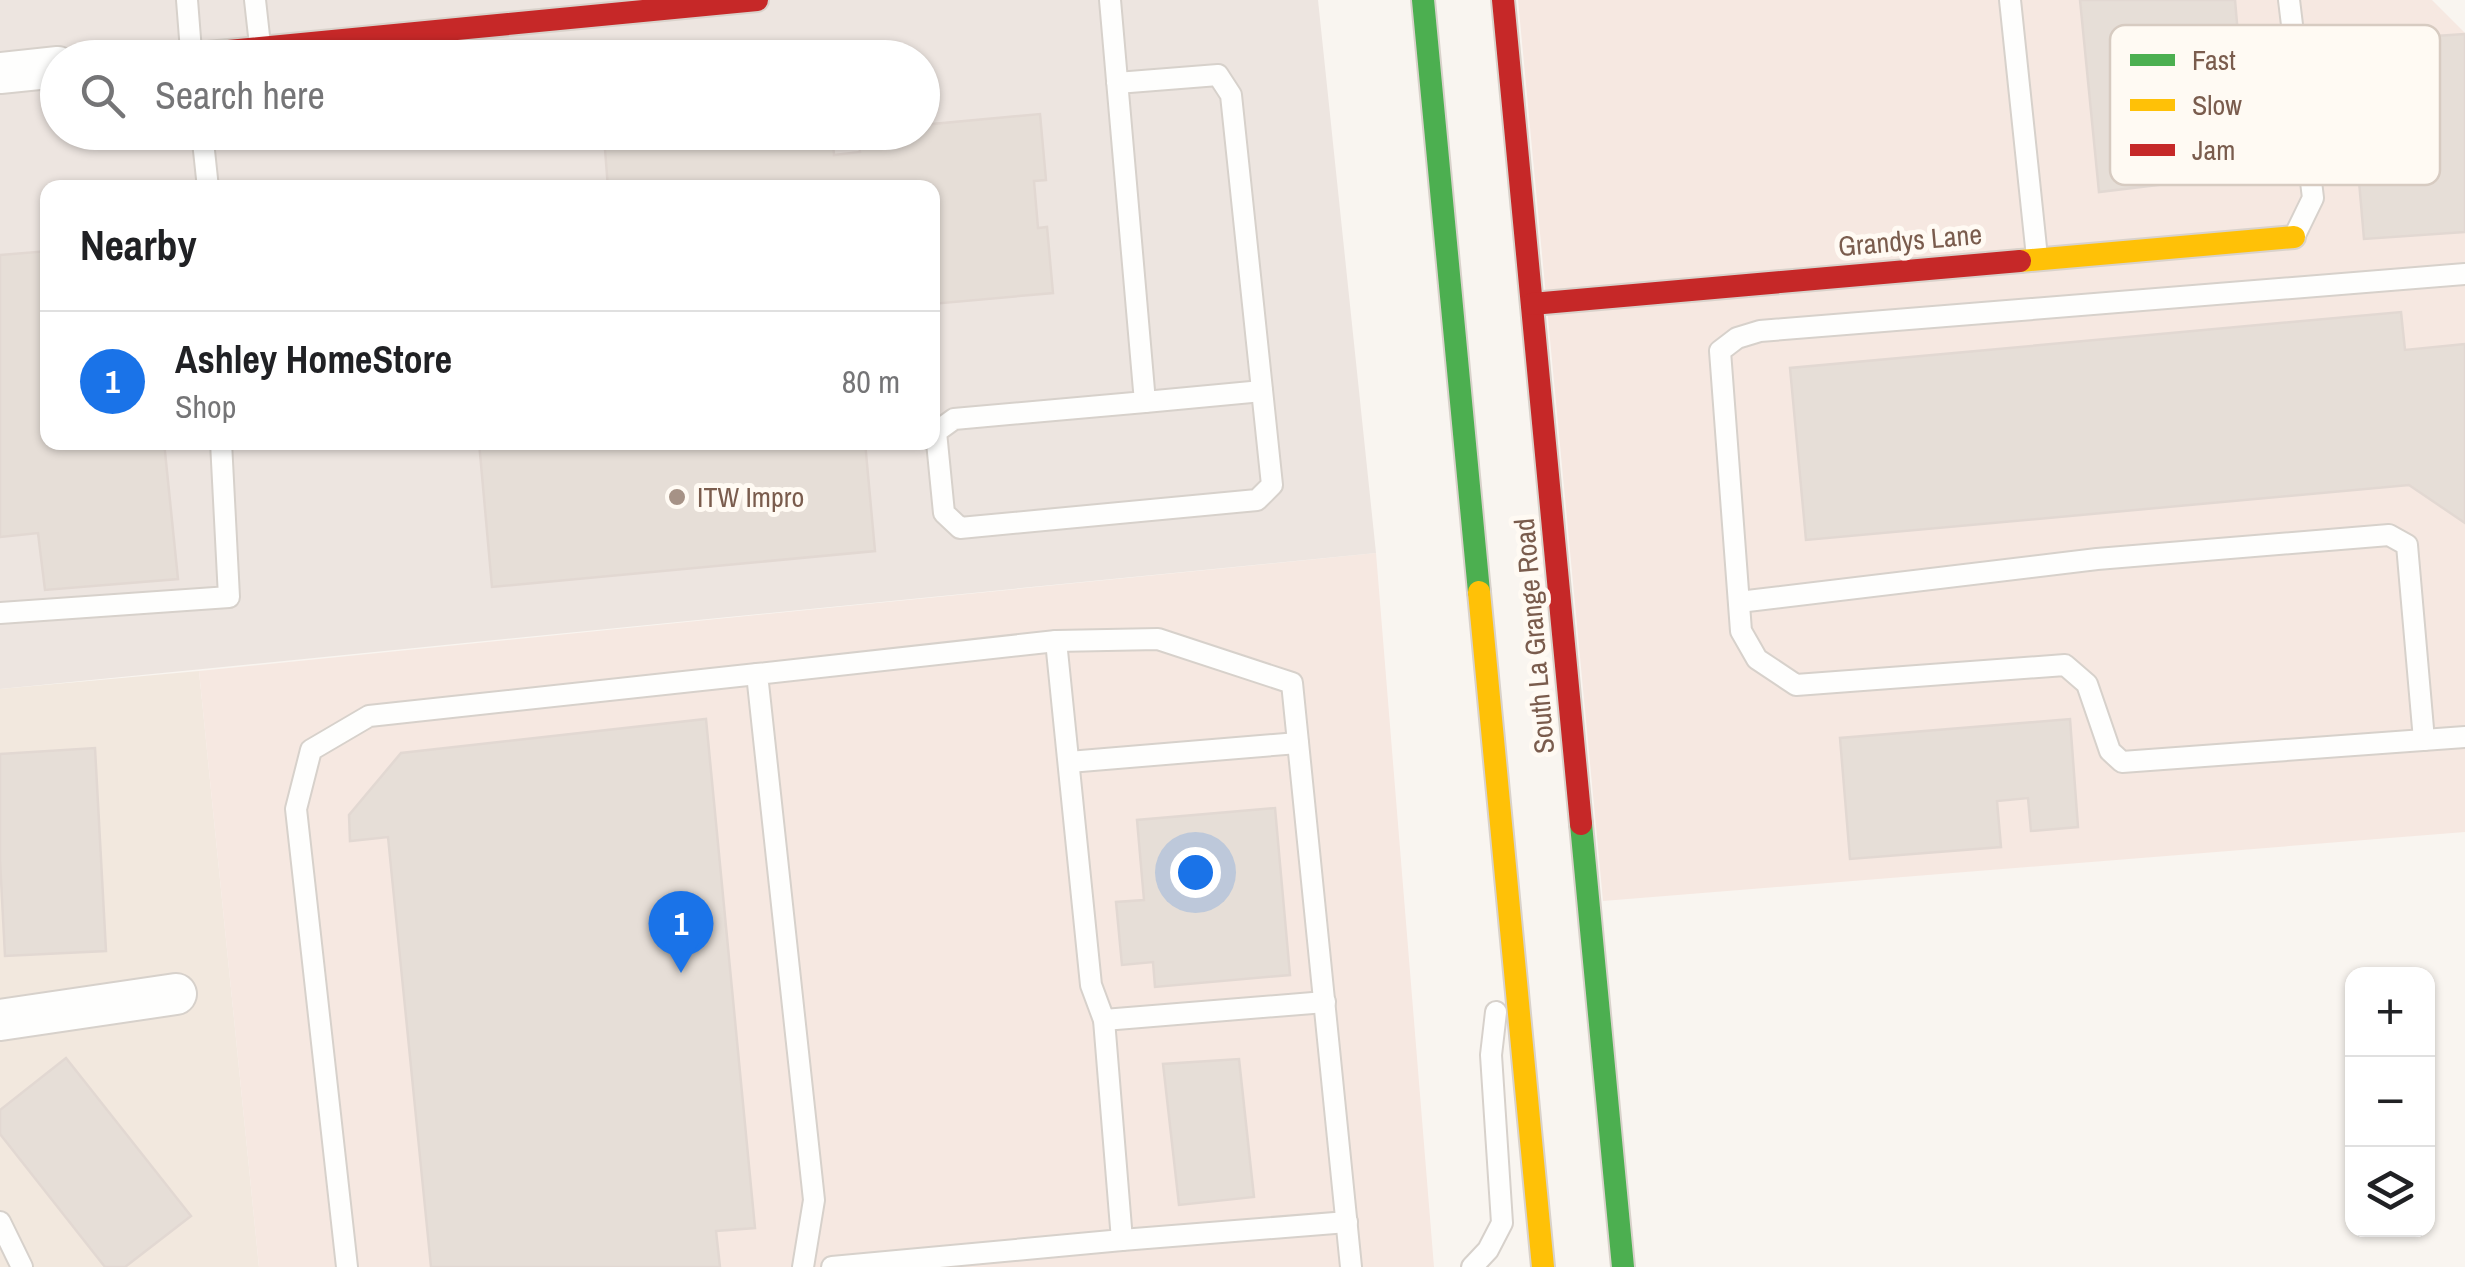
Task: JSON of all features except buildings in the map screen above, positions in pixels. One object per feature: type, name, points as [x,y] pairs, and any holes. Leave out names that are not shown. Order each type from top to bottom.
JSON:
[{"type":"main road","points":[[332,40],[757,0]]},
{"type":"main road","name":"South La Grange Road","points":[[1423,0],[1543,1267]]},
{"type":"main road","name":"South La Grange Road","points":[[1503,0],[1624,1267]]},
{"type":"main road","name":"Grandys Lane","points":[[1532,304],[2294,236]]},
{"type":"street","points":[[0,72],[40,69]]},
{"type":"street","points":[[0,1020],[176,994]]},
{"type":"lane","points":[[187,0],[190,40]]},
{"type":"lane","points":[[255,0],[259,40]]},
{"type":"lane","points":[[1110,0],[1144,402]]},
{"type":"lane","points":[[2010,0],[2038,258]]},
{"type":"lane","points":[[2289,0],[2292,25]]},
{"type":"lane","points":[[938,450],[944,513],[960,528],[1256,500],[1272,485],[1231,95],[1218,75],[1117,84]]},
{"type":"lane","points":[[204,150],[207,180]]},
{"type":"lane","points":[[2294,236],[2313,198],[2311,185]]},
{"type":"lane","points":[[2465,274],[1780,329],[1737,338],[1720,351],[1741,631],[1757,659],[1796,685],[2066,665],[2087,684],[2110,751],[2122,762],[2465,737]]},
{"type":"lane","points":[[940,429],[954,418],[1262,391]]},
{"type":"lane","points":[[0,613],[229,597],[221,450]]},
{"type":"lane","points":[[1739,602],[2098,560],[2389,535],[2407,546],[2424,740]]},
{"type":"lane","points":[[347,1267],[296,808],[311,750],[369,716],[1056,641],[1158,639],[1292,683],[1352,1267]]},
{"type":"lane","points":[[1056,641],[1091,985],[1104,1020],[1122,1240]]},
{"type":"lane","points":[[757,674],[814,1200],[803,1267]]},
{"type":"lane","points":[[1069,762],[1298,744]]},
{"type":"lane","points":[[1472,1267],[1488,1250],[1502,1223],[1491,1055],[1509,910]]},
{"type":"lane","points":[[1104,1020],[1325,1002]]},
{"type":"lane","points":[[0,1222],[22,1267]]},
{"type":"lane","points":[[832,1267],[1347,1222]]},
{"type":"shaded area","points":[[0,0],[1318,0],[1376,553],[0,689]]},
{"type":"shaded area","points":[[1518,0],[2432,0],[2465,33],[2465,832],[1603,901]]},
{"type":"shaded area","points":[[1376,553],[1434,1267],[259,1267],[199,671]]},
{"type":"shaded area","points":[[199,671],[259,1267],[0,1267],[0,689]]},
{"type":"traffic: fast","points":[[1423,0],[1479,592]]},
{"type":"traffic: fast","points":[[1581,824],[1623,1267]]},
{"type":"traffic: slow","points":[[2020,261],[2294,237]]},
{"type":"traffic: slow","points":[[1479,592],[1543,1267]]},
{"type":"traffic: jam","points":[[343,40],[757,0]]},
{"type":"traffic: jam","points":[[1503,0],[1581,824]]},
{"type":"traffic: jam","points":[[1532,304],[2020,261]]},
{"type":"place","name":"ITW Impro","points":[[677,497]]},
{"type":"place","name":"Ashley HomeStore","points":[[681,973]]}]
